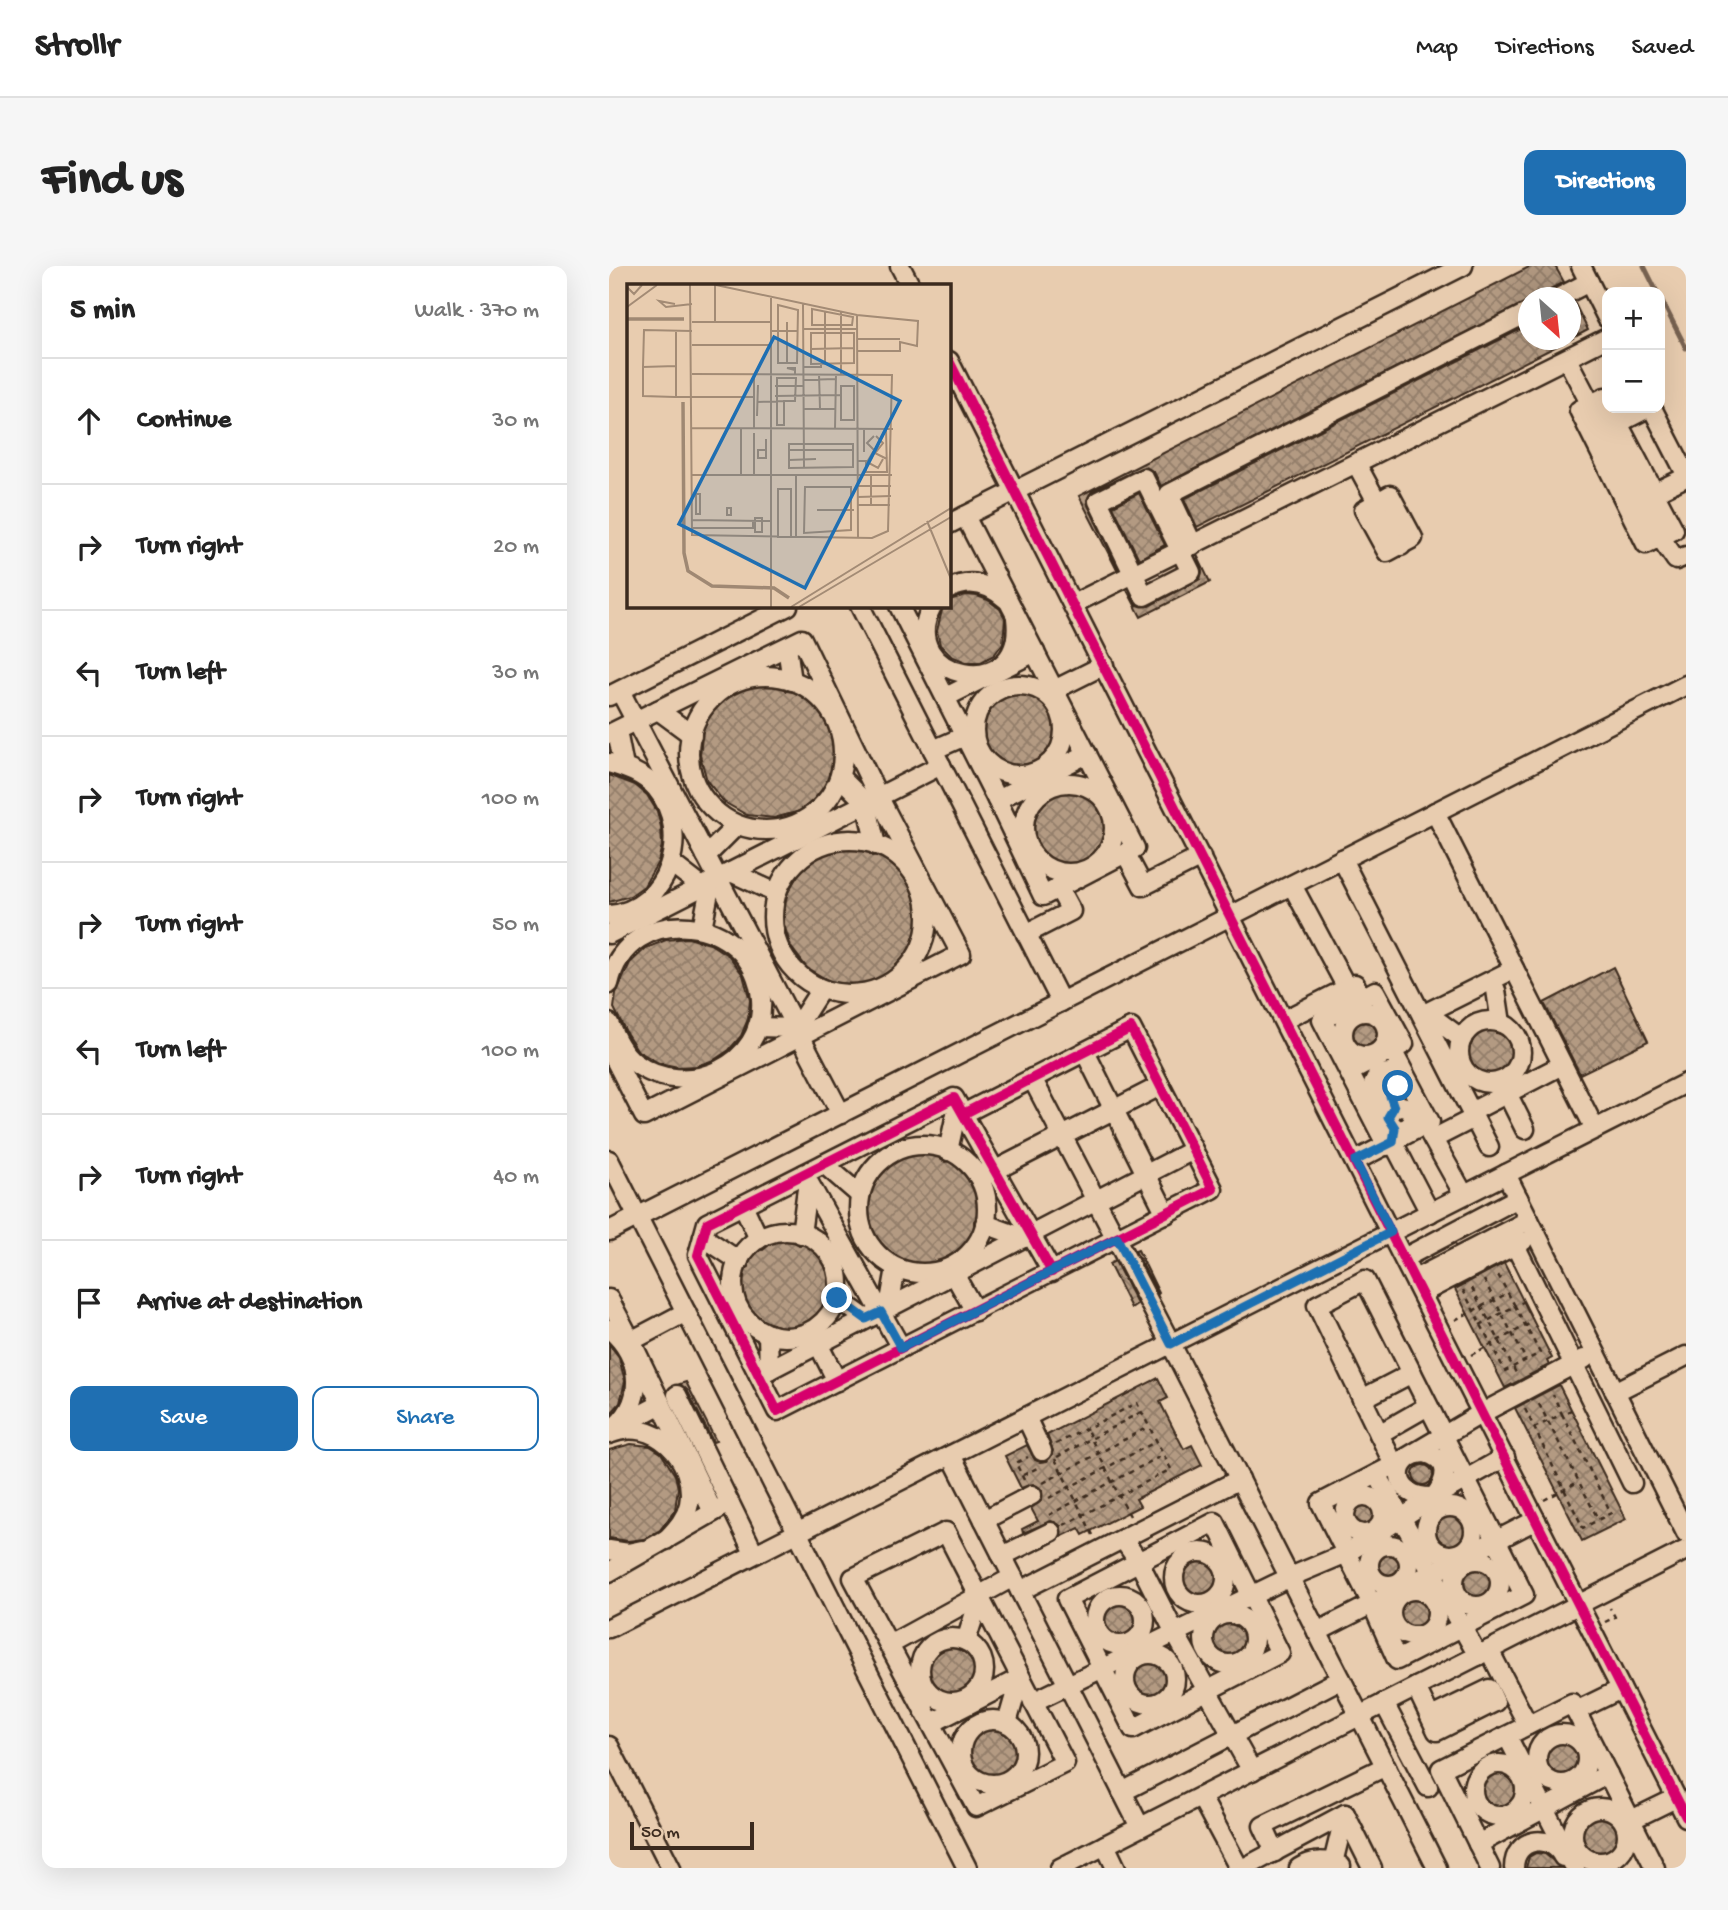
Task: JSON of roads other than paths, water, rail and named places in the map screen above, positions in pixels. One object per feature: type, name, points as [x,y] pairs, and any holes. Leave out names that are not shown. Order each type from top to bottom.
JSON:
[{"type":"street","points":[[900,266],[909,284]]},
{"type":"street","points":[[950,524],[1463,266]]},
{"type":"street","points":[[1570,287],[1585,274],[1602,308]]},
{"type":"street","points":[[1187,547],[1169,494],[1518,317]]},
{"type":"street","points":[[1073,604],[1602,341]]},
{"type":"street","points":[[1567,359],[1599,403],[1579,410],[1606,424],[1615,449],[1654,526],[1676,560],[1686,556]]},
{"type":"street","points":[[950,363],[1621,1689],[1682,1804],[1631,1821]]},
{"type":"street","points":[[1606,424],[1636,413]]},
{"type":"street","points":[[1640,499],[1686,476],[1653,413]]},
{"type":"street","points":[[1606,424],[1615,449],[1654,526]]},
{"type":"street","points":[[1356,463],[1401,546]]},
{"type":"street","points":[[1134,574],[1098,502],[1144,478],[1187,547]]},
{"type":"street","points":[[965,516],[1035,656],[1048,696],[1058,706],[1063,719],[1061,747],[1028,809],[1024,836],[1026,852],[1050,870],[1072,911],[1026,934]]},
{"type":"street","points":[[950,584],[987,563]]},
{"type":"street","points":[[987,563],[988,587]]},
{"type":"street","points":[[950,585],[967,583],[997,590],[1013,609],[1018,631],[992,694],[978,712],[974,733],[978,748],[986,761],[1005,772],[1078,784],[1090,788],[1104,800],[1114,812],[1115,828],[1104,857],[1093,869]]},
{"type":"street","points":[[786,607],[615,694],[636,721],[706,856],[760,971],[798,1032],[841,1114]]},
{"type":"street","points":[[861,607],[1061,1002]]},
{"type":"street","points":[[904,607],[965,736],[1026,852],[1043,896],[1057,884],[1135,848],[1086,757],[1045,689]]},
{"type":"street","points":[[906,607],[929,614],[925,637],[927,652],[951,671],[965,675],[997,677],[1045,689],[1104,665]]},
{"type":"street","points":[[609,980],[623,954],[643,936],[640,920],[671,863],[675,837],[670,810],[656,788],[635,771],[616,765],[613,732],[731,680],[802,639],[872,799],[961,954],[798,1032],[644,1116],[612,1047],[609,1023]]},
{"type":"street","points":[[1014,646],[1035,656]]},
{"type":"street","points":[[787,647],[792,681]]},
{"type":"street","points":[[947,694],[997,677],[1035,656]]},
{"type":"street","points":[[947,694],[951,671]]},
{"type":"street","points":[[792,681],[778,676],[731,680],[706,705],[694,726],[689,749],[691,773],[701,795],[717,813],[737,825],[761,830],[785,828],[808,834],[835,841],[862,840],[887,849],[908,865],[922,888],[927,915],[923,941],[911,965],[886,988],[844,994],[821,989],[800,976],[784,958],[775,937],[772,913],[776,893],[789,868],[810,851],[808,834],[807,819],[827,801],[840,777],[844,751],[839,724],[824,702],[803,685],[792,681]]},
{"type":"street","points":[[609,1231],[1686,685]]},
{"type":"street","points":[[947,694],[978,712]]},
{"type":"street","points":[[658,710],[692,735]]},
{"type":"street","points":[[609,934],[872,799],[965,736]]},
{"type":"street","points":[[1061,747],[1086,757]]},
{"type":"street","points":[[998,797],[1086,757]]},
{"type":"street","points":[[1086,757],[1090,788]]},
{"type":"street","points":[[998,797],[1005,772]]},
{"type":"street","points":[[840,777],[872,799]]},
{"type":"street","points":[[679,804],[701,795]]},
{"type":"street","points":[[998,797],[1028,809]]},
{"type":"street","points":[[872,799],[876,845]]},
{"type":"street","points":[[1435,812],[1595,1129]]},
{"type":"street","points":[[706,856],[737,825]]},
{"type":"street","points":[[1113,836],[1128,852],[1143,886],[1201,858]]},
{"type":"street","points":[[1342,859],[1456,1068],[1471,1112],[1489,1147]]},
{"type":"street","points":[[671,863],[715,880],[776,893]]},
{"type":"street","points":[[702,928],[715,880]]},
{"type":"street","points":[[1292,885],[1384,1077],[1430,1213],[1428,1246],[1442,1274]]},
{"type":"street","points":[[609,915],[669,927],[702,928],[721,934],[742,951],[760,971],[761,1000],[757,1027],[744,1050],[720,1074],[678,1080],[655,1074],[612,1047]]},
{"type":"street","points":[[923,941],[946,962]]},
{"type":"street","points":[[760,971],[784,958]]},
{"type":"street","points":[[1425,1014],[1514,969]]},
{"type":"street","points":[[798,1032],[821,989]]},
{"type":"street","points":[[1496,990],[1501,1023]]},
{"type":"street","points":[[1462,995],[1479,1024]]},
{"type":"street","points":[[1425,1014],[1462,1039]]},
{"type":"street","points":[[1384,1077],[1322,1020],[1324,1019],[1384,1077],[1539,1294],[1632,1483]]},
{"type":"street","points":[[1284,1020],[1384,1077],[1471,1112]]},
{"type":"street","points":[[1456,1068],[1462,1039],[1471,1027],[1491,1021],[1501,1023],[1519,1038],[1521,1057],[1504,1088]]},
{"type":"street","points":[[757,1027],[798,1032]]},
{"type":"street","points":[[961,1109],[1033,1079],[1131,1028],[1213,1189],[1052,1272],[777,1411],[764,1372],[735,1314],[698,1255],[707,1223],[806,1178],[824,1164],[890,1130],[954,1098],[961,1109],[986,1174],[1052,1272]]},
{"type":"street","points":[[1085,1052],[1166,1213]]},
{"type":"street","points":[[1471,1112],[1504,1088],[1537,1078],[1562,1065]]},
{"type":"street","points":[[1518,1066],[1537,1078]]},
{"type":"street","points":[[1456,1068],[1480,1082],[1504,1088],[1525,1129]]},
{"type":"street","points":[[635,1097],[655,1074]]},
{"type":"street","points":[[1355,1161],[1384,1077]]},
{"type":"street","points":[[1033,1079],[1117,1238],[1437,1868]]},
{"type":"street","points":[[1471,1112],[1480,1082]]},
{"type":"street","points":[[609,1628],[1686,1083]]},
{"type":"street","points":[[986,1174],[985,1224],[974,1248],[959,1262],[939,1272],[917,1273],[896,1268],[878,1256],[865,1238],[859,1217],[860,1195],[869,1175],[884,1158],[901,1150],[924,1145],[948,1151],[962,1158],[976,1172],[986,1174],[1160,1086]]},
{"type":"street","points":[[948,1151],[961,1109]]},
{"type":"street","points":[[890,1130],[901,1150]]},
{"type":"street","points":[[764,1372],[815,1337],[879,1313],[1193,1150]]},
{"type":"street","points":[[609,1160],[967,1868]]},
{"type":"street","points":[[824,1164],[860,1195]]},
{"type":"street","points":[[1506,1174],[1686,1534]]},
{"type":"street","points":[[801,1234],[806,1178]]},
{"type":"street","points":[[806,1178],[838,1254],[901,1348]]},
{"type":"street","points":[[1404,1258],[1518,1198]]},
{"type":"street","points":[[743,1205],[759,1239]]},
{"type":"street","points":[[1430,1213],[1458,1230],[1476,1265]]},
{"type":"street","points":[[985,1224],[1027,1236]]},
{"type":"street","points":[[1418,1286],[1442,1274],[1476,1265],[1532,1228]]},
{"type":"street","points":[[735,1314],[733,1283],[739,1261],[744,1252],[759,1239],[773,1233],[791,1232],[809,1237],[838,1254]]},
{"type":"street","points":[[703,1237],[739,1261]]},
{"type":"street","points":[[815,1337],[837,1298],[838,1280],[834,1262],[838,1254],[865,1238]]},
{"type":"street","points":[[879,1313],[896,1268]]},
{"type":"street","points":[[954,1274],[975,1311]]},
{"type":"street","points":[[1462,1627],[1491,1607],[1524,1595],[1496,1560],[1472,1520],[1449,1464],[1428,1406],[1365,1280],[1317,1305],[1379,1434],[1386,1545],[1397,1660],[1402,1657],[1386,1545],[1411,1455],[1449,1464],[1505,1457]]},
{"type":"street","points":[[837,1298],[879,1313]]},
{"type":"street","points":[[609,1299],[664,1404],[712,1509]]},
{"type":"street","points":[[631,1341],[686,1312]]},
{"type":"street","points":[[735,1314],[768,1334],[815,1337]]},
{"type":"street","points":[[609,1329],[620,1338],[631,1354],[636,1373],[634,1395],[628,1411],[609,1432]]},
{"type":"street","points":[[764,1372],[768,1334]]},
{"type":"street","points":[[815,1337],[837,1381]]},
{"type":"street","points":[[1033,1702],[1105,1666],[1132,1656],[1215,1610],[1290,1577],[1386,1545],[1427,1523],[1437,1503],[1449,1464],[1482,1413],[1595,1353]]},
{"type":"street","points":[[1615,1392],[1686,1356]]},
{"type":"street","points":[[1362,1399],[1412,1374]]},
{"type":"street","points":[[634,1395],[664,1404],[703,1446],[754,1553]]},
{"type":"street","points":[[609,1432],[664,1404]]},
{"type":"street","points":[[659,1436],[664,1404]]},
{"type":"street","points":[[1379,1434],[1428,1406]]},
{"type":"street","points":[[1026,1417],[1043,1458]]},
{"type":"street","points":[[609,1432],[639,1429],[659,1436],[674,1449],[686,1466],[691,1485],[689,1506],[681,1524],[666,1539]]},
{"type":"street","points":[[951,1455],[1140,1827]]},
{"type":"street","points":[[1386,1545],[1433,1626],[1449,1605],[1461,1562],[1471,1541],[1472,1520],[1449,1464]]},
{"type":"street","points":[[890,1645],[980,1597],[1101,1550],[1240,1479]]},
{"type":"street","points":[[984,1520],[1031,1492]]},
{"type":"street","points":[[1432,1573],[1324,1502],[1321,1503],[1432,1573],[1462,1627]]},
{"type":"street","points":[[609,1572],[712,1509],[730,1503]]},
{"type":"street","points":[[1317,1632],[1386,1545],[1437,1503]]},
{"type":"street","points":[[1437,1503],[1472,1520]]},
{"type":"street","points":[[689,1506],[712,1509]]},
{"type":"street","points":[[1491,1607],[1498,1594],[1496,1560],[1533,1514]]},
{"type":"street","points":[[1208,1690],[1211,1650],[1207,1625],[1215,1610],[1227,1572],[1215,1522],[1211,1524],[1191,1550],[1179,1564],[1174,1580],[1183,1596],[1196,1604],[1215,1610],[1229,1613],[1253,1627],[1280,1653],[1243,1666],[1208,1690],[1165,1706],[1133,1729],[1130,1697],[1105,1666],[1095,1624],[1101,1597],[1139,1562],[1191,1550],[1216,1559],[1227,1572],[1251,1596],[1253,1627],[1243,1666]]},
{"type":"street","points":[[1191,1550],[1211,1524]]},
{"type":"street","points":[[946,1532],[980,1597],[1065,1763],[1009,1785],[976,1807],[961,1768],[932,1723],[919,1689],[890,1645],[853,1578],[946,1532]]},
{"type":"street","points":[[1002,1556],[1051,1532]]},
{"type":"street","points":[[1130,1535],[1139,1562],[1174,1633],[1252,1771]]},
{"type":"street","points":[[1386,1545],[1452,1554],[1461,1562]]},
{"type":"street","points":[[1386,1545],[1410,1591],[1422,1592],[1449,1605],[1491,1607]]},
{"type":"street","points":[[1386,1545],[1484,1653],[1518,1730],[1530,1775],[1567,1855]]},
{"type":"street","points":[[609,1550],[628,1553],[649,1549]]},
{"type":"street","points":[[1061,1868],[1686,1550]]},
{"type":"street","points":[[1422,1592],[1432,1573],[1461,1562],[1496,1560]]},
{"type":"street","points":[[1139,1562],[1175,1572]]},
{"type":"street","points":[[1126,1595],[1139,1562]]},
{"type":"street","points":[[1137,1727],[1125,1679],[1132,1656],[1144,1628],[1142,1609],[1126,1595],[1067,1599],[1098,1638],[1118,1645],[1132,1656],[1157,1655],[1167,1660],[1173,1678],[1165,1706]]},
{"type":"street","points":[[1142,1609],[1159,1601],[1183,1596]]},
{"type":"street","points":[[1157,1655],[1174,1633],[1183,1596]]},
{"type":"street","points":[[967,1641],[980,1597]]},
{"type":"street","points":[[1071,1597],[1101,1597]]},
{"type":"street","points":[[931,1623],[939,1640]]},
{"type":"street","points":[[1144,1628],[1174,1633],[1211,1650],[1233,1664],[1243,1666]]},
{"type":"street","points":[[949,1637],[967,1641],[977,1649],[984,1663],[979,1688],[967,1702],[937,1699],[919,1689],[923,1654],[939,1640],[949,1637]]},
{"type":"street","points":[[890,1645],[920,1665]]},
{"type":"street","points":[[984,1663],[1004,1646]]},
{"type":"street","points":[[1173,1678],[1191,1661],[1211,1650]]},
{"type":"street","points":[[984,1663],[1020,1678]]},
{"type":"street","points":[[932,1723],[967,1702],[1020,1678]]},
{"type":"street","points":[[1007,1723],[1020,1678]]},
{"type":"street","points":[[1173,1678],[1208,1690]]},
{"type":"street","points":[[1122,1793],[1341,1679]]},
{"type":"street","points":[[1416,1688],[1431,1717]]},
{"type":"street","points":[[1403,1800],[1428,1787],[1477,1751],[1518,1730],[1621,1689]]},
{"type":"street","points":[[1130,1697],[1165,1706]]},
{"type":"street","points":[[932,1723],[937,1699]]},
{"type":"street","points":[[967,1702],[978,1723]]},
{"type":"street","points":[[1384,1703],[1428,1787]]},
{"type":"street","points":[[1571,1735],[1574,1707]]},
{"type":"street","points":[[1536,1842],[1544,1808],[1579,1778],[1588,1752],[1574,1707]]},
{"type":"street","points":[[961,1768],[964,1740],[978,1723],[992,1719],[1007,1723],[1022,1737],[1025,1756],[1009,1785]]},
{"type":"street","points":[[932,1723],[964,1740]]},
{"type":"street","points":[[1022,1737],[1045,1725]]},
{"type":"street","points":[[1518,1730],[1545,1741]]},
{"type":"street","points":[[1518,1730],[1545,1741]]},
{"type":"street","points":[[1490,1868],[1481,1842],[1474,1795],[1487,1772],[1518,1730]]},
{"type":"street","points":[[1481,1842],[1518,1811],[1536,1756],[1545,1741],[1559,1733],[1571,1735],[1581,1741],[1606,1775],[1631,1821],[1643,1858]]},
{"type":"street","points":[[609,1746],[671,1868]]},
{"type":"street","points":[[1477,1751],[1487,1772]]},
{"type":"street","points":[[1025,1756],[1059,1766]]},
{"type":"street","points":[[1253,1865],[1263,1826],[1386,1766]]},
{"type":"street","points":[[961,1768],[985,1782],[1009,1785]]},
{"type":"street","points":[[1445,1774],[1513,1768],[1567,1786],[1606,1775]]},
{"type":"street","points":[[1445,1774],[1477,1811],[1481,1842]]},
{"type":"street","points":[[1606,1775],[1607,1809]]},
{"type":"street","points":[[980,1805],[985,1782]]},
{"type":"street","points":[[1567,1786],[1580,1818]]},
{"type":"street","points":[[1201,1797],[1253,1865]]},
{"type":"street","points":[[1477,1811],[1496,1816],[1544,1808],[1580,1818]]},
{"type":"street","points":[[1567,1855],[1572,1834],[1580,1818],[1594,1808],[1607,1809],[1619,1816],[1624,1823],[1627,1840],[1614,1866]]},
{"type":"street","points":[[1518,1811],[1536,1842]]},
{"type":"street","points":[[1253,1865],[1345,1814]]},
{"type":"street","points":[[1292,1843],[1301,1867],[1316,1861],[1338,1865],[1345,1814]]},
{"type":"street","points":[[1345,1814],[1372,1868]]},
{"type":"street","points":[[1627,1840],[1655,1868]]},
{"type":"street","points":[[1481,1842],[1514,1862],[1521,1847],[1536,1842],[1553,1845],[1584,1865],[1601,1863],[1614,1866],[1643,1858]]},
{"type":"street","points":[[1105,1845],[1116,1868]]},
{"type":"waterway","points":[[1644,266],[1654,287]]},
{"type":"waterway","points":[[1665,307],[1686,348]]}]
